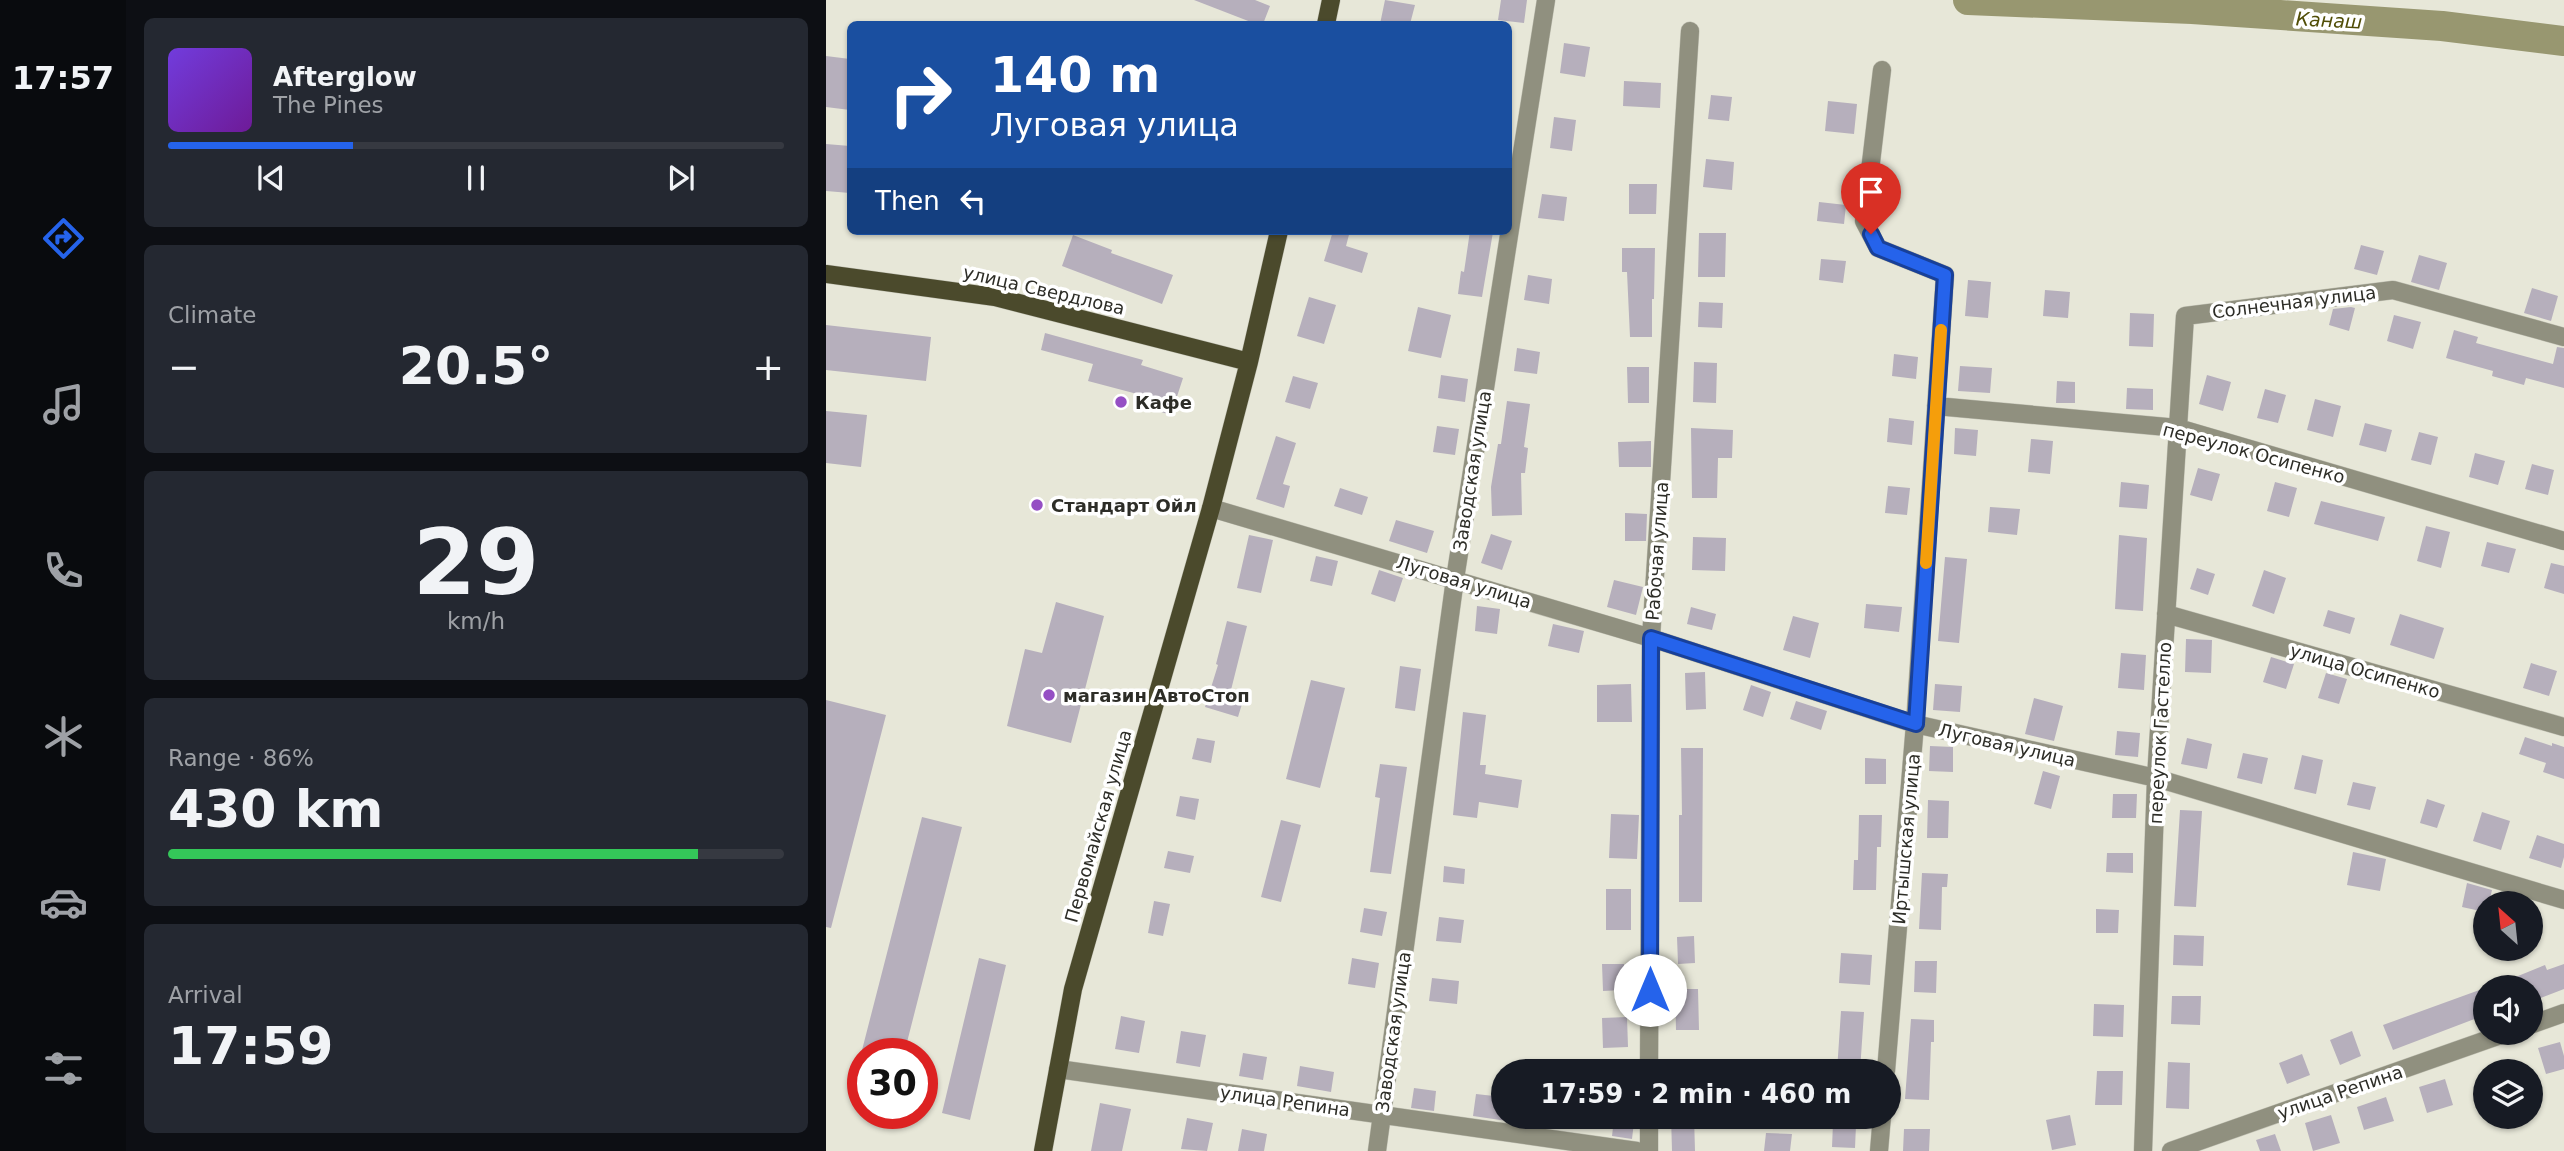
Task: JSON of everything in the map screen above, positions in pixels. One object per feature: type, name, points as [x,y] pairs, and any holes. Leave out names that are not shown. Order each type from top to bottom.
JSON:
[{"type":"main road","points":[[1327,21],[1331,0]]},
{"type":"main road","name":"Первомайская улица","points":[[1043,1151],[1073,989],[1212,508],[1278,235]]},
{"type":"main road","name":"улица Свердлова","points":[[826,274],[995,297],[1249,362]]},
{"type":"street","name":"Заводская улица","points":[[1512,216],[1546,0]]},
{"type":"street","name":"Рабочая улица","points":[[1649,1059],[1651,638],[1690,31]]},
{"type":"street","name":"Иртышская улица","points":[[1882,69],[1864,221],[1878,248],[1945,275],[1916,724],[1887,1059]]},
{"type":"street","name":"Заводская улица","points":[[1377,1151],[1455,579],[1509,235]]},
{"type":"street","name":"Солнечная улица","points":[[2185,316],[2393,290],[2564,337]]},
{"type":"street","name":"переулок Гастелло","points":[[2143,1151],[2156,778],[2185,316]]},
{"type":"street","name":"переулок Осипенко","points":[[1936,406],[2178,428],[2564,541]]},
{"type":"street","name":"Луговая улица","points":[[1212,508],[1651,638],[1916,724],[2156,778],[2564,900]]},
{"type":"street","name":"улица Осипенко","points":[[2166,614],[2564,727]]},
{"type":"street","points":[[2543,1020],[2564,1013]]},
{"type":"street","name":"улица Репина","points":[[2171,1151],[2473,1045]]},
{"type":"street","name":"улица Репина","points":[[1058,1069],[1637,1151]]},
{"type":"street","points":[[1649,1129],[1649,1151]]},
{"type":"street","points":[[1879,1151],[1881,1129]]},
{"type":"building","points":[[1194,0],[1255,0],[1270,6],[1264,21],[1248,21]]},
{"type":"building","points":[[1385,0],[1415,5],[1411,21],[1381,21]]},
{"type":"building","points":[[1501,0],[1527,0],[1524,23],[1498,20]]},
{"type":"building","points":[[1564,43],[1590,47],[1585,77],[1560,73]]},
{"type":"building","points":[[826,56],[847,59],[847,110],[826,107]]},
{"type":"building","points":[[1624,81],[1661,83],[1660,108],[1623,106]]},
{"type":"building","points":[[1711,95],[1732,97],[1729,121],[1708,119]]},
{"type":"building","points":[[1828,101],[1857,104],[1854,134],[1825,131]]},
{"type":"building","points":[[1554,117],[1576,120],[1572,151],[1550,148]]},
{"type":"building","points":[[826,144],[847,146],[847,193],[826,191]]},
{"type":"building","points":[[1706,159],[1734,162],[1732,190],[1703,187]]},
{"type":"building","points":[[1629,184],[1657,184],[1656,214],[1629,214]]},
{"type":"building","points":[[1542,194],[1567,197],[1564,221],[1538,218]]},
{"type":"building","points":[[1819,202],[1846,205],[1844,224],[1817,221]]},
{"type":"building","points":[[1699,233],[1726,233],[1725,277],[1698,277]]},
{"type":"building","points":[[1073,235],[1112,250],[1111,253],[1173,275],[1162,304],[1062,266]]},
{"type":"building","points":[[1332,235],[1349,235],[1346,246],[1368,253],[1362,273],[1324,261]]},
{"type":"building","points":[[1469,235],[1492,235],[1482,297],[1458,294],[1461,271],[1464,272]]},
{"type":"building","points":[[2361,245],[2384,251],[2377,275],[2354,269]]},
{"type":"building","points":[[1622,248],[1655,248],[1652,337],[1630,337],[1627,272],[1622,272]]},
{"type":"building","points":[[2419,255],[2447,263],[2439,290],[2411,282]]},
{"type":"building","points":[[1821,259],[1846,261],[1843,283],[1819,280]]},
{"type":"building","points":[[1528,275],[1552,279],[1549,304],[1524,300]]},
{"type":"building","points":[[1968,280],[1991,282],[1988,318],[1965,316]]},
{"type":"building","points":[[2532,288],[2558,296],[2551,321],[2524,313]]},
{"type":"building","points":[[2045,290],[2070,292],[2068,318],[2043,316]]},
{"type":"building","points":[[1309,297],[1336,305],[1324,344],[1297,336]]},
{"type":"building","points":[[1699,302],[1723,303],[1722,328],[1698,327]]},
{"type":"building","points":[[1418,307],[1451,315],[1441,358],[1408,351]]},
{"type":"building","points":[[2355,308],[2349,331],[2329,325],[2333,309]]},
{"type":"building","points":[[2130,313],[2154,314],[2153,347],[2129,346]]},
{"type":"building","points":[[2394,315],[2421,322],[2413,349],[2387,341]]},
{"type":"building","points":[[826,325],[931,337],[926,381],[826,370]]},
{"type":"building","points":[[2454,330],[2478,337],[2476,343],[2553,364],[2557,347],[2564,348],[2564,388],[2526,378],[2524,385],[2492,376],[2493,371],[2446,358]]},
{"type":"building","points":[[1045,333],[1143,360],[1141,365],[1183,378],[1171,415],[1138,405],[1141,395],[1088,381],[1093,364],[1041,350]]},
{"type":"building","points":[[1517,348],[1540,352],[1537,374],[1514,371]]},
{"type":"building","points":[[1894,354],[1918,357],[1916,379],[1892,376]]},
{"type":"building","points":[[1694,362],[1717,363],[1716,403],[1693,402]]},
{"type":"building","points":[[1960,366],[1992,368],[1990,393],[1958,391]]},
{"type":"building","points":[[1627,367],[1649,367],[1649,403],[1628,403]]},
{"type":"building","points":[[1441,375],[1468,379],[1465,402],[1438,398]]},
{"type":"building","points":[[2207,375],[2231,382],[2223,411],[2199,404]]},
{"type":"building","points":[[1293,376],[1318,383],[1310,409],[1285,402]]},
{"type":"building","points":[[2057,381],[2075,382],[2075,403],[2056,403]]},
{"type":"building","points":[[2127,388],[2153,389],[2153,410],[2126,409]]},
{"type":"building","points":[[2265,389],[2286,395],[2278,423],[2257,418]]},
{"type":"building","points":[[2315,399],[2341,406],[2333,437],[2307,430]]},
{"type":"building","points":[[1507,401],[1530,404],[1524,447],[1528,448],[1525,473],[1521,473],[1522,515],[1492,516],[1491,487]]},
{"type":"building","points":[[826,411],[867,415],[861,467],[826,463]]},
{"type":"building","points":[[1889,418],[1914,421],[1912,445],[1887,442]]},
{"type":"building","points":[[2365,423],[2392,430],[2386,452],[2359,445]]},
{"type":"building","points":[[1437,426],[1459,429],[1455,455],[1433,452]]},
{"type":"building","points":[[1691,428],[1733,430],[1732,458],[1718,458],[1717,498],[1692,498]]},
{"type":"building","points":[[1955,428],[1978,430],[1976,456],[1954,454]]},
{"type":"building","points":[[2419,432],[2438,437],[2431,465],[2411,460]]},
{"type":"building","points":[[1276,436],[1296,443],[1283,484],[1290,486],[1284,508],[1256,499]]},
{"type":"building","points":[[2031,439],[2053,441],[2050,474],[2028,472]]},
{"type":"building","points":[[1651,441],[1651,467],[1619,467],[1618,442]]},
{"type":"building","points":[[2475,453],[2505,461],[2498,485],[2469,477]]},
{"type":"building","points":[[2532,464],[2554,470],[2548,495],[2525,489]]},
{"type":"building","points":[[2198,468],[2220,474],[2212,501],[2190,495]]},
{"type":"building","points":[[2121,482],[2149,485],[2147,509],[2119,507]]},
{"type":"building","points":[[2275,482],[2297,488],[2289,517],[2267,511]]},
{"type":"building","points":[[1888,486],[1910,488],[1907,515],[1885,513]]},
{"type":"building","points":[[1340,488],[1368,497],[1362,515],[1334,506]]},
{"type":"building","points":[[2321,501],[2385,517],[2378,541],[2314,524]]},
{"type":"building","points":[[1990,507],[2020,509],[2017,535],[1988,532]]},
{"type":"building","points":[[1625,513],[1647,514],[1646,541],[1625,541]]},
{"type":"building","points":[[1396,520],[1434,531],[1427,553],[1389,541]]},
{"type":"building","points":[[2426,526],[2450,532],[2441,568],[2417,561]]},
{"type":"building","points":[[1491,534],[1512,541],[1502,570],[1481,563]]},
{"type":"building","points":[[1249,535],[1273,540],[1261,593],[1237,588]]},
{"type":"building","points":[[2119,535],[2147,538],[2143,611],[2115,609]]},
{"type":"building","points":[[1693,537],[1726,538],[1725,571],[1692,570]]},
{"type":"building","points":[[2487,542],[2516,549],[2509,573],[2481,566]]},
{"type":"building","points":[[1316,556],[1338,561],[1332,586],[1310,581]]},
{"type":"building","points":[[1945,557],[1967,559],[1959,643],[1938,641]]},
{"type":"building","points":[[2551,563],[2564,566],[2564,594],[2544,588]]},
{"type":"building","points":[[2197,568],[2215,574],[2208,595],[2190,589]]},
{"type":"building","points":[[1379,570],[1403,578],[1395,602],[1371,594]]},
{"type":"building","points":[[2264,570],[2286,578],[2274,614],[2252,606]]},
{"type":"building","points":[[1614,580],[1643,587],[1636,615],[1607,607]]},
{"type":"building","name":"магазин АвтоСтоп","points":[[1056,602],[1104,616],[1071,743],[1007,726],[1025,649],[1042,653]]},
{"type":"building","points":[[1866,604],[1902,607],[1899,632],[1864,628]]},
{"type":"building","points":[[1477,606],[1500,609],[1497,634],[1475,631]]},
{"type":"building","points":[[1691,607],[1716,614],[1712,630],[1687,624]]},
{"type":"building","points":[[2328,610],[2355,618],[2350,634],[2323,626]]},
{"type":"building","points":[[2400,614],[2444,628],[2434,659],[2390,645]]},
{"type":"building","points":[[1793,616],[1819,623],[1810,658],[1783,650]]},
{"type":"building","points":[[1227,621],[1247,626],[1231,690],[1245,694],[1238,717],[1205,707],[1218,665],[1216,664]]},
{"type":"building","points":[[1553,624],[1584,631],[1579,653],[1548,646]]},
{"type":"building","points":[[2186,639],[2212,640],[2211,673],[2185,672]]},
{"type":"building","points":[[2121,653],[2146,655],[2144,690],[2118,688]]},
{"type":"building","points":[[2271,657],[2294,664],[2286,689],[2263,682]]},
{"type":"building","points":[[2531,663],[2557,671],[2549,696],[2523,688]]},
{"type":"building","points":[[1400,666],[1421,669],[1415,711],[1395,708]]},
{"type":"building","points":[[1705,672],[1706,709],[1686,710],[1685,673]]},
{"type":"building","points":[[2326,673],[2347,679],[2339,704],[2318,698]]},
{"type":"building","points":[[1311,680],[1345,688],[1320,788],[1286,779]]},
{"type":"building","points":[[1631,684],[1632,722],[1597,722],[1597,685]]},
{"type":"building","points":[[1935,684],[1962,686],[1960,712],[1933,710]]},
{"type":"building","points":[[1751,685],[1771,692],[1763,717],[1743,710]]},
{"type":"building","points":[[2034,698],[2063,706],[2054,741],[2025,734]]},
{"type":"building","points":[[826,700],[886,715],[831,928],[826,927]]},
{"type":"building","points":[[1796,701],[1827,711],[1821,730],[1790,719]]},
{"type":"building","points":[[1463,712],[1486,715],[1480,765],[1486,765],[1485,774],[1522,780],[1518,808],[1479,802],[1477,818],[1453,815]]},
{"type":"building","points":[[2117,731],[2140,733],[2138,757],[2115,755]]},
{"type":"building","points":[[2525,737],[2564,747],[2564,779],[2543,772],[2546,763],[2519,754]]},
{"type":"building","points":[[1197,738],[1215,741],[1211,763],[1192,759]]},
{"type":"building","points":[[2187,738],[2212,744],[2207,769],[2181,764]]},
{"type":"building","points":[[1930,746],[1953,747],[1953,772],[1929,771]]},
{"type":"building","points":[[1681,748],[1703,748],[1702,902],[1679,902]]},
{"type":"building","points":[[2243,753],[2268,758],[2262,784],[2237,778]]},
{"type":"building","points":[[2302,755],[2323,760],[2316,794],[2294,789]]},
{"type":"building","points":[[1865,758],[1886,759],[1886,784],[1865,784]]},
{"type":"building","points":[[1380,764],[1407,767],[1391,874],[1370,872],[1380,798],[1375,797]]},
{"type":"building","points":[[2043,771],[2060,776],[2051,809],[2034,804]]},
{"type":"building","points":[[2353,782],[2376,787],[2370,810],[2347,805]]},
{"type":"building","points":[[2113,794],[2137,794],[2136,818],[2112,818]]},
{"type":"building","points":[[1180,796],[1199,799],[1195,820],[1176,816]]},
{"type":"building","points":[[2427,799],[2445,805],[2437,828],[2420,823]]},
{"type":"building","points":[[1928,800],[1949,801],[1948,838],[1927,838]]},
{"type":"building","points":[[2180,810],[2202,811],[2196,907],[2174,906]]},
{"type":"building","points":[[2482,812],[2510,821],[2501,850],[2473,841]]},
{"type":"building","points":[[1611,814],[1639,815],[1637,859],[1609,858]]},
{"type":"building","points":[[1859,815],[1882,815],[1881,847],[1877,847],[1876,890],[1853,890],[1854,860],[1858,860]]},
{"type":"building","points":[[922,817],[962,827],[908,1038],[865,1038]]},
{"type":"building","points":[[1281,820],[1301,825],[1281,902],[1261,897]]},
{"type":"building","points":[[2537,835],[2564,844],[2561,868],[2529,858]]},
{"type":"building","points":[[1168,851],[1194,856],[1190,873],[1164,868]]},
{"type":"building","points":[[2353,852],[2386,859],[2380,891],[2347,885]]},
{"type":"building","points":[[2107,853],[2133,853],[2133,873],[2106,872]]},
{"type":"building","points":[[1444,866],[1465,869],[1464,884],[1443,882]]},
{"type":"building","points":[[1922,873],[1948,874],[1947,887],[1942,887],[1941,930],[1919,929]]},
{"type":"building","points":[[2467,883],[2492,890],[2473,891],[2473,909],[2462,907]]},
{"type":"building","points":[[1606,889],[1631,889],[1631,930],[1606,930]]},
{"type":"building","points":[[1154,901],[1170,904],[1163,936],[1148,933]]},
{"type":"building","points":[[1364,908],[1387,912],[1382,936],[1360,932]]},
{"type":"building","points":[[2096,909],[2119,910],[2118,933],[2096,933]]},
{"type":"building","points":[[1439,917],[1464,920],[1461,943],[1436,941]]},
{"type":"building","points":[[2174,935],[2204,936],[2203,966],[2173,965]]},
{"type":"building","points":[[1694,936],[1695,963],[1678,964],[1677,937]]},
{"type":"building","points":[[1841,953],[1872,955],[1870,985],[1839,983]]},
{"type":"building","points":[[979,958],[1006,965],[970,1120],[942,1113]]},
{"type":"building","points":[[1352,958],[1379,963],[1375,988],[1348,984]]},
{"type":"building","points":[[1915,961],[1937,961],[1936,993],[1914,992]]},
{"type":"building","points":[[1602,964],[1624,964],[1624,990],[1603,991]]},
{"type":"building","points":[[2564,964],[2564,989],[2543,997],[2543,975],[2520,975],[2545,965],[2547,970]]},
{"type":"building","points":[[1432,978],[1459,981],[1457,1004],[1429,1001]]},
{"type":"building","points":[[1675,989],[1698,989],[1699,1030],[1676,1030]]},
{"type":"building","points":[[2473,992],[2473,1020],[2393,1050],[2383,1025]]},
{"type":"building","points":[[2172,996],[2201,996],[2200,1025],[2171,1024]]},
{"type":"building","points":[[2094,1004],[2124,1005],[2123,1037],[2093,1036]]},
{"type":"building","points":[[1841,1011],[1864,1012],[1861,1059],[1838,1059]]},
{"type":"building","points":[[1121,1016],[1145,1021],[1139,1053],[1115,1049]]},
{"type":"building","points":[[1627,1017],[1628,1047],[1603,1048],[1602,1018]]},
{"type":"building","points":[[1911,1019],[1934,1020],[1929,1100],[1905,1099]]},
{"type":"building","points":[[1181,1031],[1206,1035],[1200,1067],[1176,1063]]},
{"type":"building","points":[[2352,1031],[2361,1056],[2340,1065],[2330,1040]]},
{"type":"building","points":[[2560,1042],[2564,1069],[2546,1074],[2538,1048]]},
{"type":"building","points":[[1243,1053],[1267,1057],[1263,1080],[1239,1076]]},
{"type":"building","points":[[2302,1054],[2310,1075],[2287,1084],[2279,1063]]},
{"type":"building","points":[[2168,1062],[2190,1063],[2189,1109],[2166,1108]]},
{"type":"building","points":[[1300,1066],[1334,1072],[1331,1092],[1297,1086]]},
{"type":"building","points":[[2097,1071],[2123,1071],[2122,1105],[2095,1105]]},
{"type":"building","points":[[2445,1079],[2453,1105],[2427,1113],[2419,1087]]},
{"type":"building","points":[[1414,1088],[1436,1091],[1434,1111],[1411,1108]]},
{"type":"building","points":[[1476,1094],[1491,1096],[1491,1119],[1473,1116]]},
{"type":"building","points":[[2386,1097],[2394,1121],[2364,1130],[2357,1107]]},
{"type":"building","points":[[1100,1103],[1131,1109],[1122,1151],[1091,1151]]},
{"type":"building","points":[[2070,1115],[2076,1145],[2052,1150],[2046,1120]]},
{"type":"building","points":[[2331,1115],[2340,1143],[2313,1151],[2305,1123]]},
{"type":"building","points":[[1187,1118],[1213,1123],[1207,1151],[1181,1149]]},
{"type":"building","points":[[1242,1129],[1267,1134],[1264,1151],[1238,1151]]},
{"type":"building","points":[[1613,1129],[1633,1129],[1632,1139],[1612,1136]]},
{"type":"building","points":[[1671,1129],[1694,1129],[1695,1151],[1672,1151]]},
{"type":"building","points":[[1833,1129],[1856,1129],[1855,1148],[1832,1147]]},
{"type":"building","points":[[1904,1129],[1930,1129],[1929,1151],[1903,1151]]},
{"type":"building","points":[[1766,1133],[1792,1134],[1790,1151],[1764,1151]]},
{"type":"building","points":[[2275,1134],[2281,1151],[2260,1151],[2256,1140]]},
{"type":"waterway","name":"Канаш","points":[[1968,0],[2192,9],[2442,26],[2564,41]]},
{"type":"slow traffic","points":[[1926,563],[1941,330]]},
{"type":"place","name":"Кафе","points":[[1121,402]]},
{"type":"place","name":"Стандарт Ойл","points":[[1037,505]]},
{"type":"place","name":"магазин АвтоСтоп","points":[[1049,695]]},
{"type":"route","points":[[1650,990],[1651,638],[1916,724],[1945,275],[1878,248],[1871,234]]}]
